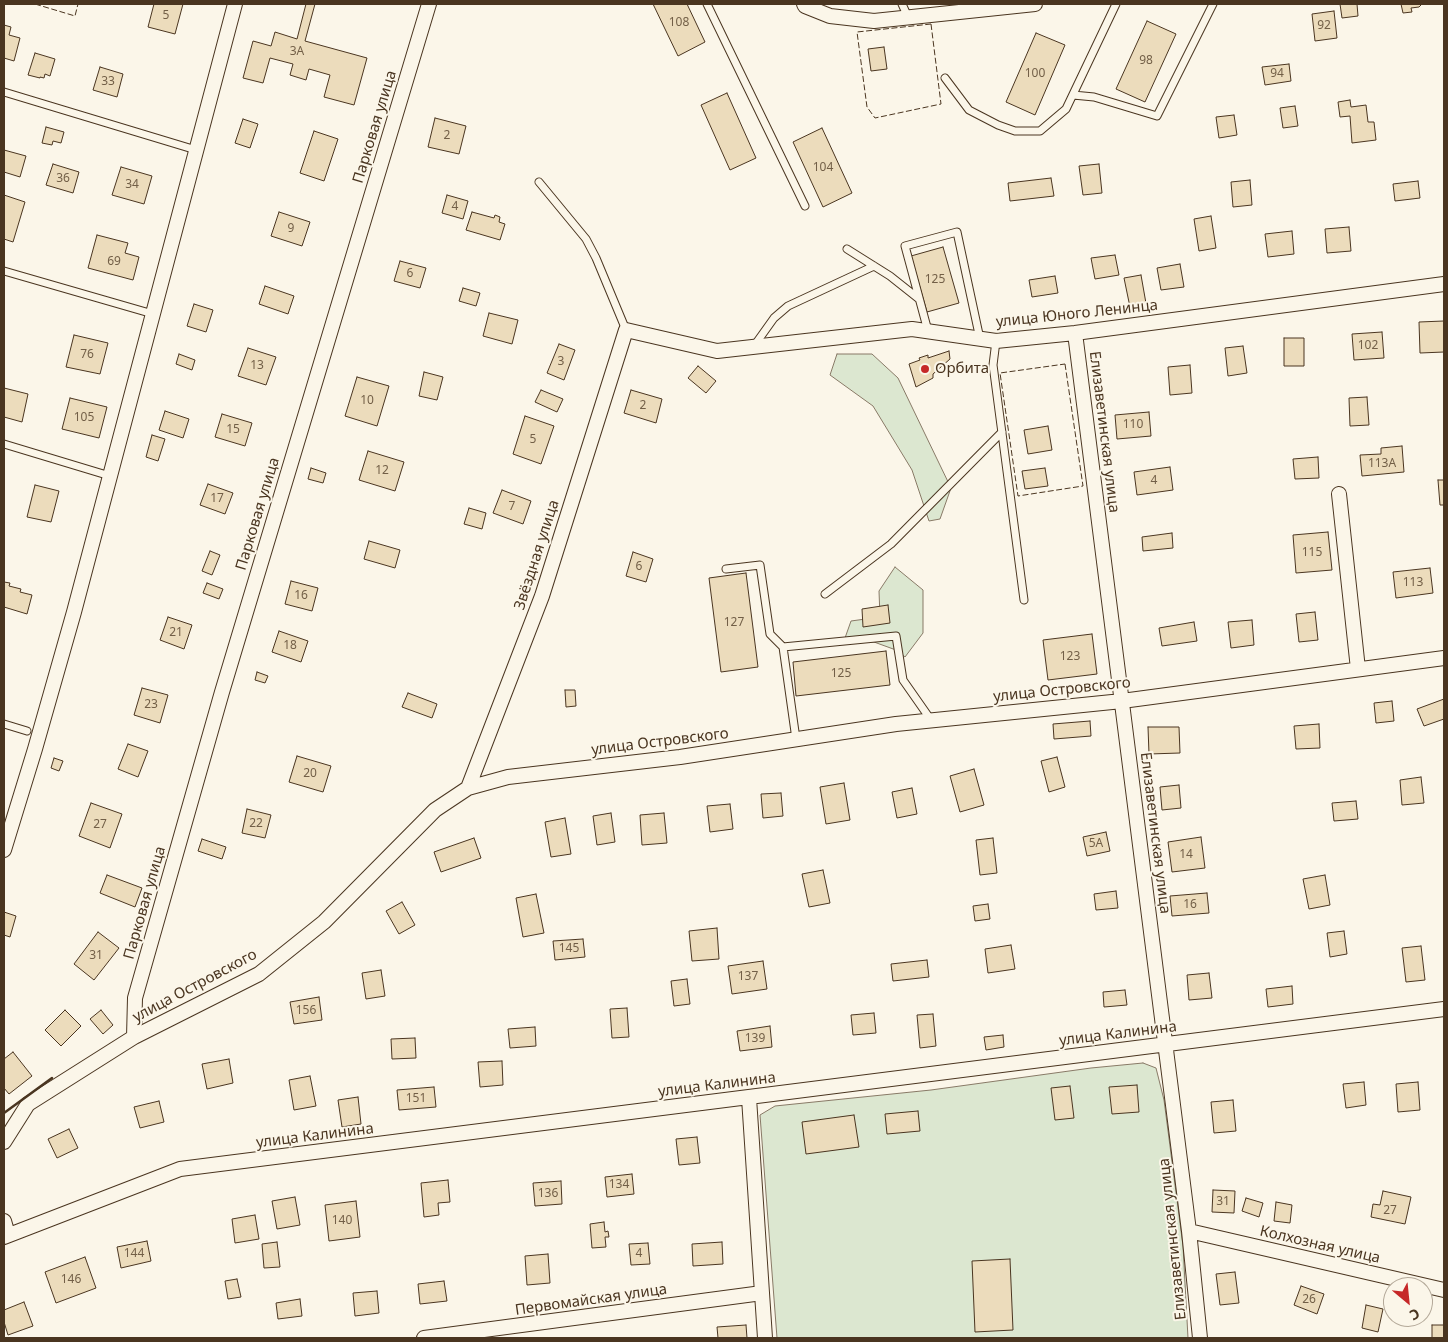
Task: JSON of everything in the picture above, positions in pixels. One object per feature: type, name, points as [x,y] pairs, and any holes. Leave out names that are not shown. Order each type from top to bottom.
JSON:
[{"type":"street","points":[[4,850],[38,740],[235,4]]},
{"type":"street","name":"Парковая улица","points":[[134,1037],[135,998],[222,692],[429,4]]},
{"type":"street","points":[[804,4],[830,16],[874,21],[1036,4]]},
{"type":"street","name":"улица Юного Ленинца","points":[[626,330],[717,351],[912,329],[996,341],[1075,333],[1444,284]]},
{"type":"street","name":"Звёздная улица","points":[[468,788],[542,596],[626,330]]},
{"type":"street","name":"Елизаветинская улица","points":[[1075,333],[1166,1044],[1200,1338]]},
{"type":"street","points":[[1339,494],[1358,669]]},
{"type":"street","name":"улица Островского","points":[[4,1142],[28,1104],[134,1037],[259,974],[324,922],[435,810],[468,788],[508,777],[680,757],[896,724],[1122,701],[1444,658]]},
{"type":"street","name":"улица Калинина","points":[[6,1236],[180,1169],[1444,1009]]},
{"type":"street","points":[[749,1098],[765,1338]]},
{"type":"street","points":[[4,1221],[6,1236]]},
{"type":"street","name":"Колхозная улица","points":[[1189,1231],[1444,1290]]},
{"type":"street","name":"Первомайская улица","points":[[424,1338],[762,1293]]},
{"type":"lane","points":[[707,4],[805,206]]},
{"type":"lane","points":[[902,4],[908,17]]},
{"type":"lane","points":[[945,78],[970,110],[998,125],[1015,131],[1040,131],[1066,109],[1116,4]]},
{"type":"lane","points":[[1073,94],[1094,97],[1157,116],[1213,4]]},
{"type":"lane","points":[[4,92],[196,150]]},
{"type":"lane","points":[[539,182],[586,239],[596,258],[626,330]]},
{"type":"lane","points":[[928,331],[905,246],[957,232],[980,338]]},
{"type":"lane","points":[[848,250],[890,276],[919,299]]},
{"type":"lane","points":[[754,347],[774,318],[788,306],[874,266]]},
{"type":"lane","points":[[4,271],[153,314]]},
{"type":"lane","points":[[996,341],[993,365],[1024,600]]},
{"type":"lane","points":[[825,594],[891,544],[1002,432]]},
{"type":"lane","points":[[4,444],[110,476]]},
{"type":"lane","points":[[726,569],[760,565],[770,634],[783,647],[796,739]]},
{"type":"lane","points":[[783,647],[896,636],[903,680],[931,720]]},
{"type":"lane","points":[[4,724],[27,731]]},
{"type":"green space","points":[[837,354],[872,354],[898,378],[951,488],[940,519],[929,521],[912,470],[873,406],[830,375]]},
{"type":"green space","points":[[895,567],[923,590],[923,633],[905,657],[896,650],[874,642],[845,638],[851,621],[880,617],[879,591]]},
{"type":"green space","points":[[1143,1063],[1156,1068],[1164,1100],[1183,1246],[1188,1338],[777,1338],[760,1115],[775,1106],[931,1090],[1091,1068]]},
{"type":"building","points":[[154,4],[183,4],[175,34],[148,27]]},
{"type":"building","points":[[306,4],[315,4],[305,41],[367,58],[354,105],[324,97],[330,75],[309,69],[306,80],[290,75],[293,64],[270,58],[263,83],[243,78],[253,41],[271,46],[275,32],[297,39]]},
{"type":"building","points":[[653,4],[687,4],[705,42],[678,56]]},
{"type":"building","points":[[1340,4],[1357,4],[1358,16],[1342,18]]},
{"type":"building","points":[[1401,4],[1422,4],[1419,7],[1411,8],[1412,12],[1403,13]]},
{"type":"building","points":[[1334,11],[1337,38],[1315,41],[1312,14]]},
{"type":"building","points":[[1147,21],[1176,34],[1145,102],[1116,89]]},
{"type":"building","points":[[4,25],[11,27],[9,35],[20,38],[14,61],[4,58]]},
{"type":"building","points":[[1036,33],[1065,45],[1035,115],[1006,102]]},
{"type":"building","points":[[884,47],[887,69],[871,71],[868,49]]},
{"type":"building","points":[[35,53],[55,59],[50,76],[45,74],[44,78],[40,78],[28,75]]},
{"type":"building","points":[[1289,64],[1291,81],[1265,85],[1262,67]]},
{"type":"building","points":[[100,67],[123,74],[117,97],[93,90]]},
{"type":"building","points":[[727,93],[756,158],[730,170],[701,105]]},
{"type":"building","points":[[1350,100],[1351,107],[1366,105],[1368,122],[1374,122],[1376,140],[1352,143],[1350,116],[1340,117],[1338,102]]},
{"type":"building","points":[[1295,106],[1298,126],[1283,128],[1280,108]]},
{"type":"building","points":[[1234,115],[1237,135],[1219,138],[1216,117]]},
{"type":"building","points":[[435,118],[466,126],[459,154],[428,147]]},
{"type":"building","points":[[243,119],[258,124],[250,148],[235,143]]},
{"type":"building","points":[[46,127],[64,132],[61,143],[53,141],[52,145],[42,143]]},
{"type":"building","points":[[822,128],[852,193],[823,207],[793,142]]},
{"type":"building","points":[[314,131],[338,139],[324,181],[300,173]]},
{"type":"building","points":[[4,150],[26,156],[20,177],[4,172]]},
{"type":"building","points":[[53,164],[79,172],[73,193],[46,185]]},
{"type":"building","points":[[1099,164],[1102,193],[1083,195],[1079,166]]},
{"type":"building","points":[[121,167],[152,176],[144,204],[112,195]]},
{"type":"building","points":[[1051,178],[1054,196],[1010,201],[1008,183]]},
{"type":"building","points":[[1250,180],[1252,205],[1233,207],[1231,182]]},
{"type":"building","points":[[1418,181],[1420,198],[1395,201],[1393,184]]},
{"type":"building","points":[[4,195],[25,202],[13,242],[4,239]]},
{"type":"building","points":[[447,195],[468,201],[463,219],[442,213]]},
{"type":"building","points":[[279,212],[310,222],[302,246],[271,236]]},
{"type":"building","points":[[472,212],[494,218],[495,215],[500,217],[499,222],[505,224],[500,240],[466,230]]},
{"type":"building","points":[[1211,216],[1216,248],[1199,251],[1194,219]]},
{"type":"building","points":[[1349,227],[1351,251],[1327,253],[1325,229]]},
{"type":"building","points":[[1292,231],[1294,254],[1268,257],[1265,234]]},
{"type":"building","points":[[97,235],[128,243],[125,253],[139,257],[133,280],[88,268]]},
{"type":"building","points":[[943,247],[959,303],[927,312],[911,256]]},
{"type":"building","points":[[1115,255],[1119,275],[1095,279],[1091,258]]},
{"type":"building","points":[[400,261],[426,268],[420,288],[394,281]]},
{"type":"building","points":[[1180,264],[1184,287],[1161,290],[1157,268]]},
{"type":"building","points":[[1141,275],[1147,309],[1131,312],[1124,278]]},
{"type":"building","points":[[1055,276],[1058,293],[1032,297],[1029,280]]},
{"type":"building","points":[[265,286],[294,296],[288,314],[259,304]]},
{"type":"building","points":[[463,288],[480,293],[476,306],[459,301]]},
{"type":"building","points":[[194,304],[213,310],[206,332],[187,326]]},
{"type":"building","points":[[489,313],[518,320],[512,344],[483,336]]},
{"type":"building","points":[[1444,321],[1444,352],[1420,353],[1419,322]]},
{"type":"building","points":[[1382,332],[1384,358],[1354,360],[1352,334]]},
{"type":"building","points":[[74,335],[108,343],[100,374],[66,367]]},
{"type":"building","points":[[1284,338],[1304,338],[1304,366],[1284,366]]},
{"type":"building","points":[[559,344],[575,350],[564,380],[547,373]]},
{"type":"building","points":[[1243,346],[1247,373],[1228,376],[1225,348]]},
{"type":"building","points":[[248,348],[276,357],[266,385],[238,376]]},
{"type":"building","name":"Орбита","points":[[949,351],[950,359],[933,374],[933,378],[916,387],[909,364],[928,355],[928,358]]},
{"type":"building","points":[[179,354],[195,360],[192,370],[176,364]]},
{"type":"building","points":[[1190,365],[1192,393],[1170,395],[1168,367]]},
{"type":"building","points":[[698,366],[716,381],[706,393],[688,378]]},
{"type":"building","points":[[424,372],[443,377],[437,400],[419,396]]},
{"type":"building","points":[[357,377],[389,386],[377,426],[345,416]]},
{"type":"building","points":[[4,388],[28,394],[22,422],[4,417]]},
{"type":"building","points":[[541,390],[563,399],[557,412],[535,402]]},
{"type":"building","points":[[631,390],[662,399],[656,423],[624,413]]},
{"type":"building","points":[[1367,397],[1369,425],[1350,426],[1349,398]]},
{"type":"building","points":[[70,398],[107,407],[99,438],[62,429]]},
{"type":"building","points":[[165,411],[189,419],[183,438],[159,430]]},
{"type":"building","points":[[1149,412],[1151,436],[1117,439],[1115,415]]},
{"type":"building","points":[[222,414],[252,423],[245,446],[215,437]]},
{"type":"building","points":[[525,416],[554,426],[541,464],[513,454]]},
{"type":"building","points":[[1048,426],[1052,450],[1028,454],[1024,430]]},
{"type":"building","points":[[152,435],[165,439],[158,461],[146,457]]},
{"type":"building","points":[[1402,446],[1404,472],[1362,476],[1360,455],[1381,454],[1381,448]]},
{"type":"building","points":[[368,451],[404,462],[395,491],[359,480]]},
{"type":"building","points":[[1318,457],[1319,478],[1295,479],[1293,459]]},
{"type":"building","points":[[1170,467],[1173,490],[1137,495],[1134,472]]},
{"type":"building","points":[[311,468],[326,473],[323,483],[308,479]]},
{"type":"building","points":[[1045,468],[1048,486],[1025,489],[1022,471]]},
{"type":"building","points":[[1438,480],[1444,480],[1444,505],[1440,505]]},
{"type":"building","points":[[208,484],[233,493],[225,514],[200,505]]},
{"type":"building","points":[[35,485],[59,491],[51,522],[27,517]]},
{"type":"building","points":[[502,490],[531,501],[523,524],[493,513]]},
{"type":"building","points":[[469,508],[486,513],[482,529],[464,524]]},
{"type":"building","points":[[1328,532],[1332,570],[1296,573],[1293,535]]},
{"type":"building","points":[[1172,533],[1173,548],[1143,551],[1142,537]]},
{"type":"building","points":[[369,541],[400,550],[395,568],[364,559]]},
{"type":"building","points":[[210,551],[220,555],[212,575],[202,571]]},
{"type":"building","points":[[633,552],[653,559],[646,582],[626,576]]},
{"type":"building","points":[[1430,568],[1433,593],[1396,598],[1393,572]]},
{"type":"building","points":[[746,573],[758,667],[721,672],[709,578]]},
{"type":"building","points":[[291,581],[318,588],[312,611],[285,604]]},
{"type":"building","points":[[4,582],[10,583],[9,586],[21,589],[20,592],[32,595],[27,614],[4,607]]},
{"type":"building","points":[[207,583],[223,589],[219,599],[203,593]]},
{"type":"building","points":[[888,605],[890,623],[863,627],[862,609]]},
{"type":"building","points":[[1315,612],[1318,640],[1299,642],[1296,614]]},
{"type":"building","points":[[168,617],[192,625],[184,649],[160,640]]},
{"type":"building","points":[[1252,620],[1254,645],[1231,648],[1228,622]]},
{"type":"building","points":[[1194,622],[1197,641],[1162,646],[1159,628]]},
{"type":"building","points":[[279,631],[308,641],[301,662],[272,652]]},
{"type":"building","points":[[1092,634],[1097,674],[1048,680],[1043,640]]},
{"type":"building","points":[[886,651],[890,685],[796,696],[793,662]]},
{"type":"building","points":[[257,672],[268,676],[265,683],[255,680]]},
{"type":"building","points":[[142,688],[168,695],[160,723],[134,715]]},
{"type":"building","points":[[565,690],[575,690],[576,706],[566,707]]},
{"type":"building","points":[[408,693],[437,704],[432,718],[402,707]]},
{"type":"building","points":[[1444,699],[1444,719],[1424,726],[1417,709]]},
{"type":"building","points":[[1392,701],[1394,721],[1376,723],[1374,703]]},
{"type":"building","points":[[1090,721],[1091,736],[1054,739],[1053,724]]},
{"type":"building","points":[[1319,724],[1320,748],[1296,749],[1294,726]]},
{"type":"building","points":[[1148,727],[1179,727],[1180,753],[1149,754]]},
{"type":"building","points":[[128,744],[148,751],[138,777],[118,769]]},
{"type":"building","points":[[297,756],[331,766],[323,792],[289,782]]},
{"type":"building","points":[[1057,757],[1065,787],[1049,792],[1041,761]]},
{"type":"building","points":[[54,758],[63,761],[59,771],[51,768]]},
{"type":"building","points":[[974,769],[984,805],[960,812],[950,776]]},
{"type":"building","points":[[1421,777],[1424,803],[1402,805],[1400,780]]},
{"type":"building","points":[[844,783],[850,820],[826,824],[820,787]]},
{"type":"building","points":[[1179,785],[1181,808],[1162,810],[1160,787]]},
{"type":"building","points":[[912,788],[917,814],[897,818],[892,792]]},
{"type":"building","points":[[781,793],[783,816],[763,818],[761,794]]},
{"type":"building","points":[[1356,801],[1358,819],[1334,821],[1332,803]]},
{"type":"building","points":[[91,803],[122,814],[110,848],[79,836]]},
{"type":"building","points":[[730,804],[733,829],[710,832],[707,806]]},
{"type":"building","points":[[247,809],[271,815],[265,838],[242,833]]},
{"type":"building","points":[[611,813],[615,842],[597,845],[593,816]]},
{"type":"building","points":[[664,813],[667,843],[642,845],[640,815]]},
{"type":"building","points":[[565,818],[571,854],[551,857],[545,822]]},
{"type":"building","points":[[1106,832],[1110,851],[1087,856],[1083,837]]},
{"type":"building","points":[[1201,837],[1205,868],[1172,872],[1168,842]]},
{"type":"building","points":[[474,838],[481,858],[441,872],[434,852]]},
{"type":"building","points":[[993,838],[997,873],[980,875],[976,840]]},
{"type":"building","points":[[202,839],[226,847],[222,859],[198,851]]},
{"type":"building","points":[[823,870],[830,903],[809,907],[802,874]]},
{"type":"building","points":[[107,875],[142,888],[135,907],[100,893]]},
{"type":"building","points":[[1325,875],[1330,905],[1309,909],[1303,879]]},
{"type":"building","points":[[1116,891],[1118,908],[1096,910],[1094,894]]},
{"type":"building","points":[[1207,893],[1209,913],[1172,916],[1170,896]]},
{"type":"building","points":[[536,894],[544,933],[523,937],[516,898]]},
{"type":"building","points":[[402,902],[415,925],[399,934],[386,911]]},
{"type":"building","points":[[988,904],[990,919],[975,921],[973,906]]},
{"type":"building","points":[[4,912],[16,916],[10,937],[4,935]]},
{"type":"building","points":[[717,928],[719,959],[692,961],[689,931]]},
{"type":"building","points":[[1344,931],[1347,954],[1330,957],[1327,933]]},
{"type":"building","points":[[98,932],[119,948],[94,980],[74,964]]},
{"type":"building","points":[[583,939],[585,957],[555,960],[553,941]]},
{"type":"building","points":[[1011,945],[1015,969],[988,973],[985,949]]},
{"type":"building","points":[[1421,946],[1425,980],[1406,982],[1402,948]]},
{"type":"building","points":[[927,960],[929,977],[893,981],[891,964]]},
{"type":"building","points":[[763,961],[767,989],[732,994],[728,966]]},
{"type":"building","points":[[381,970],[385,996],[366,999],[362,973]]},
{"type":"building","points":[[1209,973],[1212,998],[1189,1000],[1187,975]]},
{"type":"building","points":[[687,979],[690,1004],[674,1006],[671,981]]},
{"type":"building","points":[[1292,986],[1293,1004],[1268,1007],[1266,989]]},
{"type":"building","points":[[1125,990],[1127,1005],[1104,1007],[1103,992]]},
{"type":"building","points":[[319,997],[322,1020],[294,1024],[290,1002]]},
{"type":"building","points":[[627,1008],[629,1037],[612,1038],[610,1009]]},
{"type":"building","points":[[65,1010],[81,1026],[61,1046],[45,1030]]},
{"type":"building","points":[[101,1010],[113,1025],[103,1034],[90,1019]]},
{"type":"building","points":[[874,1013],[876,1033],[853,1035],[851,1015]]},
{"type":"building","points":[[933,1014],[936,1046],[920,1048],[917,1015]]},
{"type":"building","points":[[770,1026],[772,1047],[740,1051],[737,1031]]},
{"type":"building","points":[[535,1027],[536,1046],[510,1048],[508,1029]]},
{"type":"building","points":[[1003,1035],[1004,1047],[986,1050],[984,1037]]},
{"type":"building","points":[[415,1038],[416,1058],[392,1059],[391,1039]]},
{"type":"building","points":[[13,1052],[32,1076],[9,1094],[4,1088],[4,1059]]},
{"type":"building","points":[[229,1059],[233,1083],[207,1089],[202,1064]]},
{"type":"building","points":[[502,1061],[503,1085],[480,1087],[478,1062]]},
{"type":"building","points":[[310,1076],[316,1106],[294,1110],[289,1080]]},
{"type":"building","points":[[1364,1082],[1366,1105],[1346,1108],[1343,1084]]},
{"type":"building","points":[[1418,1082],[1420,1110],[1398,1112],[1396,1084]]},
{"type":"building","points":[[1137,1085],[1139,1112],[1112,1114],[1109,1087]]},
{"type":"building","points":[[1070,1086],[1074,1118],[1055,1120],[1051,1088]]},
{"type":"building","points":[[434,1087],[436,1107],[399,1110],[397,1090]]},
{"type":"building","points":[[358,1097],[361,1124],[342,1127],[338,1100]]},
{"type":"building","points":[[1233,1100],[1236,1131],[1214,1133],[1211,1102]]},
{"type":"building","points":[[159,1101],[164,1122],[140,1128],[134,1107]]},
{"type":"building","points":[[918,1111],[920,1131],[887,1134],[885,1114]]},
{"type":"building","points":[[854,1115],[859,1147],[806,1154],[802,1122]]},
{"type":"building","points":[[69,1129],[78,1148],[57,1158],[48,1139]]},
{"type":"building","points":[[697,1137],[700,1163],[679,1165],[676,1139]]},
{"type":"building","points":[[632,1174],[634,1194],[607,1197],[605,1177]]},
{"type":"building","points":[[448,1180],[450,1202],[438,1203],[439,1215],[424,1217],[421,1183]]},
{"type":"building","points":[[561,1181],[562,1204],[535,1206],[533,1183]]},
{"type":"building","points":[[1213,1190],[1235,1191],[1234,1213],[1212,1212]]},
{"type":"building","points":[[1383,1191],[1411,1197],[1405,1224],[1371,1217],[1373,1204],[1380,1205]]},
{"type":"building","points":[[295,1197],[300,1225],[277,1229],[272,1201]]},
{"type":"building","points":[[1246,1198],[1263,1203],[1259,1217],[1242,1211]]},
{"type":"building","points":[[356,1201],[360,1237],[329,1241],[325,1205]]},
{"type":"building","points":[[1276,1202],[1292,1205],[1290,1223],[1274,1221]]},
{"type":"building","points":[[255,1215],[259,1239],[235,1243],[232,1219]]},
{"type":"building","points":[[604,1222],[605,1232],[608,1231],[609,1237],[605,1237],[606,1247],[592,1248],[590,1224]]},
{"type":"building","points":[[147,1241],[151,1261],[121,1268],[117,1247]]},
{"type":"building","points":[[277,1242],[280,1267],[264,1268],[262,1244]]},
{"type":"building","points":[[722,1242],[723,1264],[693,1266],[692,1244]]},
{"type":"building","points":[[648,1243],[650,1264],[631,1265],[629,1244]]},
{"type":"building","points":[[548,1254],[550,1283],[527,1285],[525,1256]]},
{"type":"building","points":[[85,1257],[96,1288],[56,1303],[45,1272]]},
{"type":"building","points":[[1010,1259],[1013,1330],[975,1332],[972,1261]]},
{"type":"building","points":[[1235,1272],[1239,1303],[1220,1305],[1216,1274]]},
{"type":"building","points":[[237,1279],[241,1297],[228,1299],[225,1281]]},
{"type":"building","points":[[444,1281],[447,1301],[420,1304],[418,1284]]},
{"type":"building","points":[[1301,1286],[1324,1294],[1317,1314],[1294,1305]]},
{"type":"building","points":[[377,1291],[379,1313],[355,1316],[353,1293]]},
{"type":"building","points":[[300,1299],[302,1316],[278,1319],[276,1303]]},
{"type":"building","points":[[24,1302],[33,1326],[8,1335],[4,1322],[4,1310]]},
{"type":"building","points":[[1366,1305],[1383,1309],[1378,1332],[1362,1328]]},
{"type":"building","points":[[746,1325],[747,1338],[718,1338],[717,1327]]},
{"type":"building","points":[[1433,1325],[1444,1325],[1444,1338],[1432,1338]]},
{"type":"fence","points":[[35,4],[75,16],[78,4]]},
{"type":"fence","points":[[931,24],[941,104],[875,118],[867,107],[857,32],[931,24]]},
{"type":"fence","points":[[1065,364],[1083,486],[1018,496],[1000,373],[1065,364]]},
{"type":"wall","points":[[4,1113],[52,1078]]},
{"type":"place","name":"Орбита","points":[[925,369]]}]
